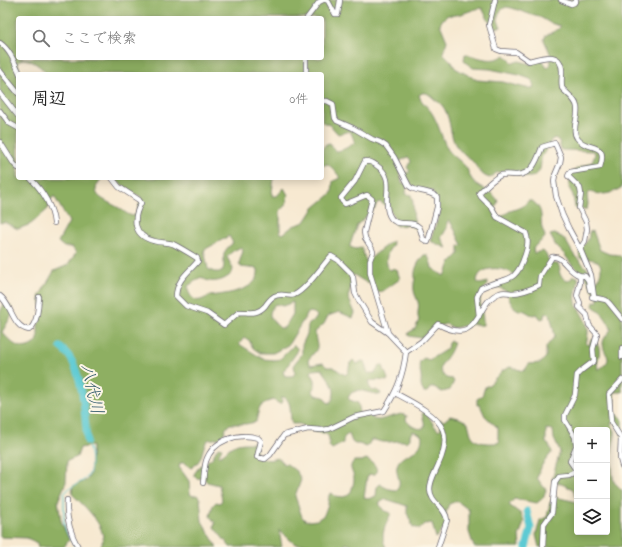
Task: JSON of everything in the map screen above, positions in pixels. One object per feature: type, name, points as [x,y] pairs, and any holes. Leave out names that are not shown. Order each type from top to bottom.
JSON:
[{"type":"street","points":[[309,16],[319,2],[324,0],[328,1],[335,14],[338,14],[340,0]]},
{"type":"street","points":[[495,0],[489,25],[496,48],[500,51],[516,52],[529,61],[549,56],[554,57],[559,61],[562,71],[562,88],[573,99],[577,108],[575,129],[577,139],[582,143],[596,147],[600,150],[602,155],[600,167],[570,172],[568,176],[580,188],[581,194],[579,208],[586,222],[587,229],[585,241],[580,249]]},
{"type":"street","points":[[561,0],[571,4],[576,0]]},
{"type":"street","points":[[0,43],[5,46],[10,53],[19,72]]},
{"type":"street","points":[[306,60],[306,72]]},
{"type":"street","points":[[0,71],[16,91]]},
{"type":"street","points":[[0,93],[16,113]]},
{"type":"street","points":[[324,101],[334,104],[335,118],[338,121],[386,146],[412,189],[431,193],[437,197],[437,207],[428,242],[423,239],[419,228],[414,224],[401,224],[392,220],[388,212],[387,179],[379,167],[370,161],[365,161],[355,181],[342,198],[342,201],[345,204],[367,194],[372,199],[364,232],[365,238],[373,252],[370,260],[370,273],[388,333]]},
{"type":"street","points":[[0,112],[9,124],[16,127]]},
{"type":"street","points":[[0,142],[16,166]]},
{"type":"street","points":[[479,316],[477,297],[481,288],[489,284],[511,278],[517,274],[520,270],[528,244],[528,238],[526,233],[498,217],[479,193],[502,175],[525,174],[530,171],[535,164],[542,147],[555,142],[561,157],[554,181],[556,196],[562,214],[580,249],[591,275],[594,297]]},
{"type":"street","points":[[32,180],[46,197],[53,212],[54,223]]},
{"type":"street","points":[[113,180],[118,187],[139,200],[141,203],[135,217],[137,228],[140,233],[151,240],[171,243],[197,258],[198,261],[176,288],[176,296],[186,306],[207,313],[224,325],[239,312],[257,312],[261,310],[274,296],[280,294],[292,296],[298,293],[331,256],[338,260],[351,273],[355,293],[372,322],[388,333],[406,352]]},
{"type":"street","points":[[203,484],[208,456],[215,447],[224,440],[234,436],[244,435],[258,438],[261,441],[257,457],[265,459],[270,455],[284,435],[308,429],[329,429],[354,417],[384,412],[395,393],[402,376],[406,352],[422,341],[438,324],[455,331],[468,328],[473,324],[492,298],[499,293],[515,293],[539,285],[540,276],[552,257],[559,258],[570,270],[580,276],[583,275],[586,277],[591,295],[609,302],[622,319]]},
{"type":"street","points":[[543,547],[544,524],[552,513],[555,482],[559,476],[569,475],[576,470],[570,461],[576,446],[572,430],[566,420],[565,415],[575,395],[578,375],[594,361],[593,348],[596,334],[589,325],[587,315],[579,307],[580,303],[577,296],[580,276]]},
{"type":"street","points":[[0,296],[6,302],[19,325],[24,329],[29,330],[35,323],[39,297]]},
{"type":"street","points":[[622,348],[622,357]]},
{"type":"street","points":[[622,380],[609,394],[611,422],[621,438],[620,459],[622,466]]},
{"type":"street","points":[[395,393],[412,402],[429,414],[444,431],[444,450],[430,487],[433,499],[446,512],[447,516],[438,547]]},
{"type":"street","points":[[67,500],[71,535],[78,547]]},
{"type":"green space","points":[[0,0],[558,0],[564,3],[571,0],[622,0],[622,187],[607,194],[590,192],[587,195],[587,209],[575,208],[573,195],[569,188],[569,176],[576,169],[592,162],[595,155],[594,151],[561,150],[559,141],[555,138],[551,140],[542,156],[540,169],[537,174],[532,177],[527,177],[500,172],[496,173],[490,178],[482,174],[473,162],[455,144],[447,113],[441,104],[427,93],[419,95],[435,119],[448,149],[465,166],[474,182],[490,192],[498,201],[495,209],[499,218],[510,211],[522,207],[528,201],[532,201],[536,204],[540,210],[542,228],[545,237],[534,247],[534,253],[543,251],[550,262],[558,264],[560,274],[567,281],[573,276],[578,277],[576,303],[588,327],[586,344],[590,345],[590,341],[593,338],[599,347],[600,351],[597,365],[598,370],[604,366],[608,359],[603,341],[611,327],[600,311],[593,306],[594,302],[598,301],[598,297],[585,275],[572,265],[556,246],[550,235],[554,234],[562,237],[574,255],[592,273],[596,281],[599,279],[601,270],[599,262],[580,258],[579,255],[580,250],[588,238],[589,232],[593,231],[600,250],[609,254],[621,256],[622,258],[622,392],[614,392],[615,413],[622,419],[622,438],[621,431],[614,421],[611,423],[615,431],[615,435],[611,456],[614,482],[622,490],[622,547],[539,547],[536,535],[540,520],[547,517],[550,502],[555,497],[574,501],[574,535],[610,535],[610,427],[574,427],[574,492],[573,489],[552,480],[560,451],[554,439],[553,430],[546,429],[546,443],[549,445],[552,452],[542,465],[537,478],[546,490],[543,498],[537,503],[514,499],[509,505],[521,514],[524,522],[519,536],[520,547],[474,547],[469,532],[469,510],[457,501],[449,504],[446,511],[446,526],[436,538],[432,523],[425,524],[420,529],[413,527],[407,513],[407,506],[386,499],[379,503],[383,510],[391,513],[383,534],[386,547],[355,547],[352,544],[345,544],[345,547],[313,547],[310,544],[295,544],[279,530],[282,547],[230,547],[214,527],[215,523],[210,516],[213,505],[216,502],[220,503],[222,500],[219,485],[207,482],[204,479],[196,478],[194,474],[199,467],[212,458],[218,447],[222,448],[218,456],[237,444],[257,443],[256,456],[269,460],[277,458],[281,460],[283,464],[287,464],[297,472],[301,480],[295,496],[302,517],[309,521],[317,520],[324,515],[328,504],[329,495],[332,493],[335,496],[344,497],[351,492],[354,477],[351,466],[354,461],[362,461],[366,459],[374,464],[377,470],[374,475],[370,474],[367,477],[364,498],[368,499],[376,496],[377,487],[380,484],[392,490],[397,490],[399,487],[397,466],[399,461],[419,448],[421,443],[422,437],[420,434],[413,431],[407,442],[380,442],[371,440],[367,447],[352,442],[349,434],[344,437],[343,443],[332,449],[329,446],[329,438],[327,434],[315,432],[300,424],[292,424],[290,405],[284,397],[280,398],[283,401],[280,404],[273,400],[262,405],[260,407],[256,422],[246,424],[230,424],[221,437],[208,440],[198,462],[191,468],[184,463],[180,463],[179,467],[189,481],[190,494],[193,496],[197,495],[200,499],[202,521],[217,547],[100,547],[103,540],[102,533],[95,518],[72,494],[73,486],[87,480],[90,474],[92,446],[80,448],[77,457],[67,461],[66,482],[58,501],[61,521],[69,540],[64,547],[38,547],[37,543],[27,538],[0,537],[0,313],[4,303],[11,306],[13,313],[2,332],[10,341],[23,347],[28,347],[33,344],[38,340],[38,325],[43,311],[39,297],[54,271],[68,265],[76,253],[72,247],[64,247],[58,242],[69,222],[54,196],[49,202],[48,209],[31,224],[18,229],[4,222],[0,223]],"holes":[[[506,7],[540,17],[550,23],[561,26],[557,30],[546,35],[544,40],[550,53],[551,64],[547,68],[541,58],[535,60],[531,64],[519,61],[513,63],[505,55],[500,58],[490,59],[465,54],[464,60],[473,68],[490,69],[519,75],[530,79],[534,83],[533,88],[526,88],[503,82],[477,80],[455,68],[452,62],[443,53],[447,41],[440,24],[448,15],[457,15],[482,8],[491,25],[496,28],[501,27],[498,21],[498,15],[501,10]],[[408,157],[411,162],[407,167],[410,172],[405,172],[409,181],[417,189],[423,191],[433,191],[436,208],[440,213],[430,241],[447,248],[441,238],[447,228],[447,222],[449,220],[462,245],[459,246],[459,254],[450,263],[444,276],[432,268],[427,255],[424,255],[418,263],[415,271],[414,293],[418,300],[419,320],[415,329],[408,333],[409,336],[421,338],[435,327],[446,324],[454,328],[474,324],[483,325],[480,299],[481,294],[488,285],[488,282],[480,284],[477,282],[478,276],[487,270],[500,269],[512,273],[516,277],[494,284],[493,287],[499,287],[507,292],[514,307],[534,315],[537,314],[541,319],[544,318],[544,315],[547,313],[550,314],[555,336],[546,347],[546,357],[541,363],[529,364],[524,371],[510,367],[502,371],[490,384],[485,387],[482,396],[477,399],[477,405],[480,405],[485,416],[498,428],[498,438],[500,440],[498,443],[485,443],[477,441],[472,436],[467,422],[450,416],[444,421],[439,419],[441,428],[439,430],[425,412],[422,414],[425,426],[424,428],[416,428],[412,426],[406,420],[407,416],[401,414],[379,420],[373,419],[371,413],[362,414],[358,403],[348,398],[351,393],[359,390],[380,395],[381,393],[371,389],[369,386],[369,381],[387,381],[388,379],[383,366],[380,365],[375,373],[368,373],[365,362],[362,361],[357,364],[353,360],[347,374],[345,375],[333,367],[327,367],[323,363],[311,365],[308,360],[317,349],[315,332],[324,324],[328,316],[339,312],[353,318],[355,313],[348,297],[352,277],[354,275],[373,285],[377,292],[383,291],[400,279],[397,270],[395,268],[389,270],[387,266],[386,259],[393,244],[392,241],[366,261],[362,247],[356,249],[350,247],[350,245],[357,225],[375,208],[377,203],[380,202],[392,213],[396,226],[408,225],[417,229],[414,219],[411,195],[406,194],[407,185],[402,183],[400,172],[400,161]],[[229,236],[233,243],[225,251],[224,268],[222,272],[214,272],[208,269],[204,250]],[[241,247],[243,251],[239,263],[241,267],[254,267],[258,269],[254,282],[248,287],[233,292],[210,296],[199,300],[195,300],[191,297],[188,286],[201,277],[209,281],[217,281],[229,276],[233,269],[227,257],[233,251]],[[293,302],[293,314],[284,328],[280,328],[270,317],[272,308],[275,304],[283,306]],[[310,312],[317,316],[315,320],[308,325],[307,334],[302,345],[302,354],[294,364],[295,373],[293,376],[285,376],[283,372],[297,352],[297,348],[294,345],[280,359],[275,360],[263,359],[239,344],[244,338],[249,340],[253,348],[260,353],[273,353],[288,345],[307,314]],[[322,369],[330,381],[334,389],[333,398],[330,403],[327,402],[324,397],[315,395],[312,390],[315,386],[315,380],[311,372],[313,370]]]},
{"type":"green space","points":[[450,341],[454,342],[453,346],[440,369],[446,378],[454,381],[450,390],[442,392],[434,387],[431,387],[427,392],[424,392],[421,386],[419,367],[420,361],[424,358],[429,360],[447,349]]},
{"type":"waterway","name":"八代川","points":[[60,347],[69,356],[74,364],[77,374],[82,397],[87,441]]},
{"type":"waterway","points":[[75,547],[66,531],[64,522],[64,494],[68,489],[85,479],[90,471],[91,461],[87,441]]},
{"type":"waterway","points":[[526,547],[531,528],[527,511]]}]
